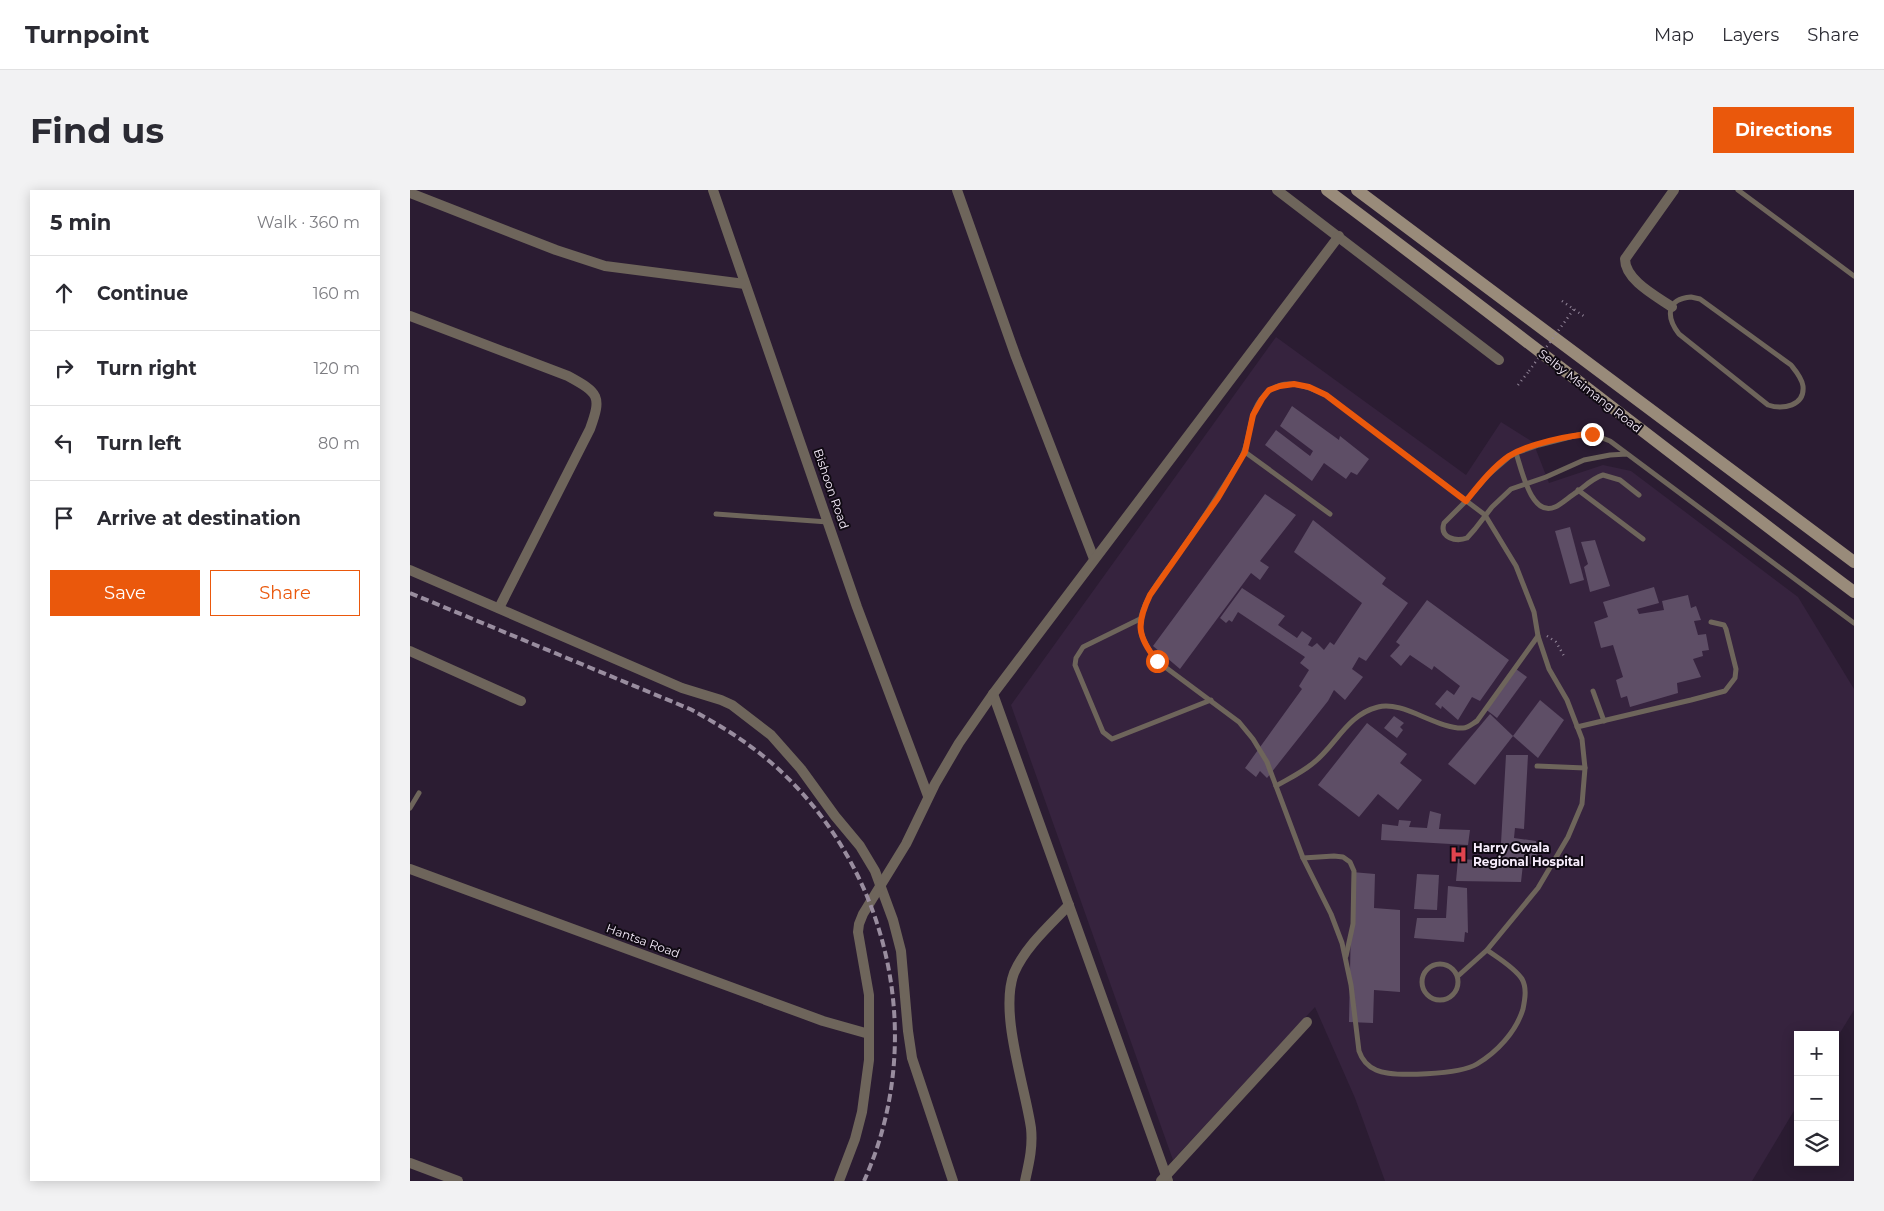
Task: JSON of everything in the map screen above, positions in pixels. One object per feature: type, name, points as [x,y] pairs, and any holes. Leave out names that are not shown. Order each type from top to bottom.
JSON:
[{"type":"main road","name":"Selby Msimang Road","points":[[1327,190],[1854,592]]},
{"type":"main road","name":"Selby Msimang Road","points":[[1356,190],[1854,562]]},
{"type":"street","name":"Bishoon Road","points":[[713,190],[857,607],[928,796]]},
{"type":"street","points":[[957,190],[1016,357],[1094,559]]},
{"type":"street","points":[[1277,190],[1499,360]]},
{"type":"street","points":[[1672,307],[1635,279],[1625,266],[1625,259],[1674,190]]},
{"type":"street","points":[[410,193],[556,250],[605,266],[745,284]]},
{"type":"street","points":[[839,1181],[855,1140],[862,1112],[869,1060],[868,995],[858,932],[863,914],[906,844],[928,796],[959,743],[993,694],[1338,236]]},
{"type":"street","points":[[410,316],[568,376],[586,386],[595,394],[597,401],[596,412],[590,429],[499,608]]},
{"type":"street","points":[[410,570],[682,688],[722,700],[747,716],[771,735],[801,769],[835,816],[860,846],[875,871],[893,920],[901,951],[912,1058],[953,1181]]},
{"type":"street","points":[[410,651],[521,701]]},
{"type":"street","points":[[993,694],[1157,1147],[1165,1179]]},
{"type":"street","name":"Hantsa Road","points":[[410,869],[823,1021],[869,1034]]},
{"type":"street","points":[[1025,1181],[1032,1145],[1031,1128],[1014,1047],[1009,1005],[1010,990],[1014,974],[1020,962],[1069,905]]},
{"type":"street","points":[[1165,1179],[1307,1022]]},
{"type":"street","points":[[410,1164],[458,1181]]},
{"type":"lane","points":[[1738,190],[1854,276]]},
{"type":"lane","points":[[1683,298],[1700,299],[1791,364],[1803,385],[1801,396],[1788,407],[1778,408],[1768,405],[1680,334],[1673,326],[1670,315],[1672,307],[1683,298]]},
{"type":"lane","points":[[1458,976],[1453,968],[1444,964],[1434,964],[1426,969],[1422,977],[1422,987],[1427,995],[1436,1000],[1445,1000],[1454,994],[1458,986],[1458,976],[1487,950],[1538,888],[1568,837],[1582,804],[1585,768],[1582,739],[1567,700],[1549,669],[1534,612],[1516,566],[1485,515],[1326,395],[1309,387],[1294,384],[1269,390],[1253,415],[1245,452],[1218,498],[1150,595],[1140,619],[1140,631],[1147,649],[1157,661],[1239,722],[1253,739],[1267,762],[1303,858],[1331,914],[1342,943],[1351,985],[1359,1051],[1362,1060],[1368,1066],[1378,1071],[1440,1073],[1464,1070],[1477,1064],[1496,1050],[1511,1033],[1520,1017],[1525,1001],[1525,989],[1523,981],[1512,969],[1487,950]]},
{"type":"lane","points":[[1626,454],[1584,460],[1546,477],[1511,489],[1503,495],[1466,538],[1461,540],[1452,539],[1443,530],[1444,523],[1488,475],[1509,457],[1567,437],[1592,434],[1610,441],[1854,623]]},
{"type":"lane","points":[[1245,452],[1330,514]]},
{"type":"lane","points":[[1516,453],[1526,483],[1537,504],[1550,508],[1555,507],[1603,475],[1620,480],[1639,495]]},
{"type":"lane","points":[[1578,490],[1643,539]]},
{"type":"lane","points":[[716,514],[829,522]]},
{"type":"lane","points":[[1140,619],[1083,647],[1076,658],[1075,665],[1103,732],[1112,739],[1211,700]]},
{"type":"lane","points":[[1577,727],[1725,691],[1735,678],[1736,668],[1724,625],[1711,622]]},
{"type":"lane","points":[[1276,786],[1313,764],[1354,718],[1368,710],[1381,706],[1390,707],[1453,727],[1465,728],[1471,725],[1476,721],[1538,633]]},
{"type":"lane","points":[[1593,691],[1604,721]]},
{"type":"lane","points":[[1537,766],[1585,768]]},
{"type":"lane","points":[[410,808],[419,793]]},
{"type":"lane","points":[[1303,858],[1343,857],[1350,862],[1354,871],[1353,924],[1346,960]]},
{"type":"path","points":[[1562,301],[1585,317]]},
{"type":"path","points":[[1518,385],[1574,309]]},
{"type":"path","points":[[1538,633],[1556,642],[1564,656]]},
{"type":"shaded area","name":"Harry Gwala Regional Hospital","points":[[1276,337],[1466,475],[1501,422],[1533,442],[1549,483],[1603,465],[1631,471],[1798,597],[1854,689],[1854,1010],[1839,1034],[1839,1031],[1794,1031],[1794,1111],[1752,1181],[1385,1181],[1355,1098],[1315,1007],[1173,1160],[1011,705]]},
{"type":"building","points":[[1292,406],[1339,440],[1340,436],[1369,459],[1357,475],[1351,472],[1346,479],[1324,463],[1312,481],[1265,445],[1276,430],[1310,456],[1313,451],[1280,426]]},
{"type":"building","points":[[1265,494],[1296,515],[1260,561],[1269,567],[1260,580],[1251,573],[1180,669],[1153,646]]},
{"type":"building","points":[[1313,520],[1386,578],[1382,584],[1408,603],[1366,661],[1359,657],[1352,669],[1363,677],[1345,700],[1334,690],[1328,701],[1267,778],[1260,771],[1256,777],[1245,768],[1302,689],[1299,686],[1309,670],[1300,663],[1305,657],[1238,612],[1232,622],[1229,620],[1226,623],[1220,618],[1242,588],[1285,616],[1278,625],[1297,638],[1302,631],[1312,638],[1308,645],[1312,647],[1317,643],[1324,650],[1330,642],[1334,645],[1362,603],[1294,552]]},
{"type":"building","points":[[1570,527],[1584,580],[1570,584],[1555,531]]},
{"type":"building","points":[[1595,540],[1610,586],[1590,592],[1584,567],[1588,564],[1581,542]]},
{"type":"building","points":[[1654,587],[1659,603],[1637,609],[1639,614],[1664,610],[1662,601],[1688,595],[1691,608],[1696,606],[1701,620],[1694,621],[1698,635],[1706,634],[1709,650],[1702,651],[1703,656],[1693,659],[1701,677],[1677,683],[1678,693],[1630,707],[1627,696],[1621,698],[1616,680],[1623,677],[1613,645],[1601,648],[1594,622],[1608,617],[1603,602]]},
{"type":"building","points":[[1427,600],[1509,660],[1480,701],[1472,697],[1458,720],[1442,706],[1441,709],[1435,704],[1447,690],[1454,695],[1460,686],[1434,666],[1432,670],[1410,655],[1401,666],[1390,656],[1400,645],[1396,642]]},
{"type":"building","points":[[1516,669],[1527,677],[1497,718],[1484,708]]},
{"type":"building","points":[[1540,700],[1564,720],[1538,758],[1513,736]]},
{"type":"building","points":[[1490,714],[1513,736],[1475,785],[1448,764]]},
{"type":"building","points":[[1394,716],[1404,723],[1400,727],[1403,730],[1397,738],[1384,728]]},
{"type":"building","points":[[1367,723],[1407,754],[1400,763],[1422,780],[1398,810],[1378,794],[1359,817],[1318,785]]},
{"type":"building","points":[[1506,755],[1528,755],[1524,829],[1515,828],[1514,838],[1536,841],[1537,865],[1516,862],[1523,864],[1521,882],[1456,881],[1458,859],[1500,861]]},
{"type":"building","points":[[1430,811],[1441,814],[1439,829],[1470,830],[1468,845],[1381,840],[1382,824],[1398,826],[1399,820],[1411,821],[1409,827],[1427,828]]},
{"type":"building","points":[[1352,872],[1375,874],[1374,908],[1400,910],[1400,992],[1374,990],[1373,1023],[1349,1022]]},
{"type":"building","points":[[1417,874],[1439,875],[1437,910],[1414,909]]},
{"type":"building","points":[[1448,886],[1467,888],[1468,933],[1465,932],[1464,942],[1414,938],[1417,918],[1446,918]]},
{"type":"railway","points":[[410,593],[690,709],[712,721],[755,750],[775,766],[814,808],[846,854],[871,905],[887,959],[894,1014],[893,1071],[883,1127],[864,1181]]},
{"type":"place","name":"Harry Gwala Regional Hospital","points":[[1459,855]]},
{"type":"route","points":[[1157,661],[1147,649],[1140,631],[1140,619],[1144,608],[1150,595],[1218,498],[1245,452],[1253,415],[1269,390],[1294,384],[1309,387],[1326,395],[1466,501],[1488,475],[1509,457],[1522,450],[1567,437],[1592,434]]}]
